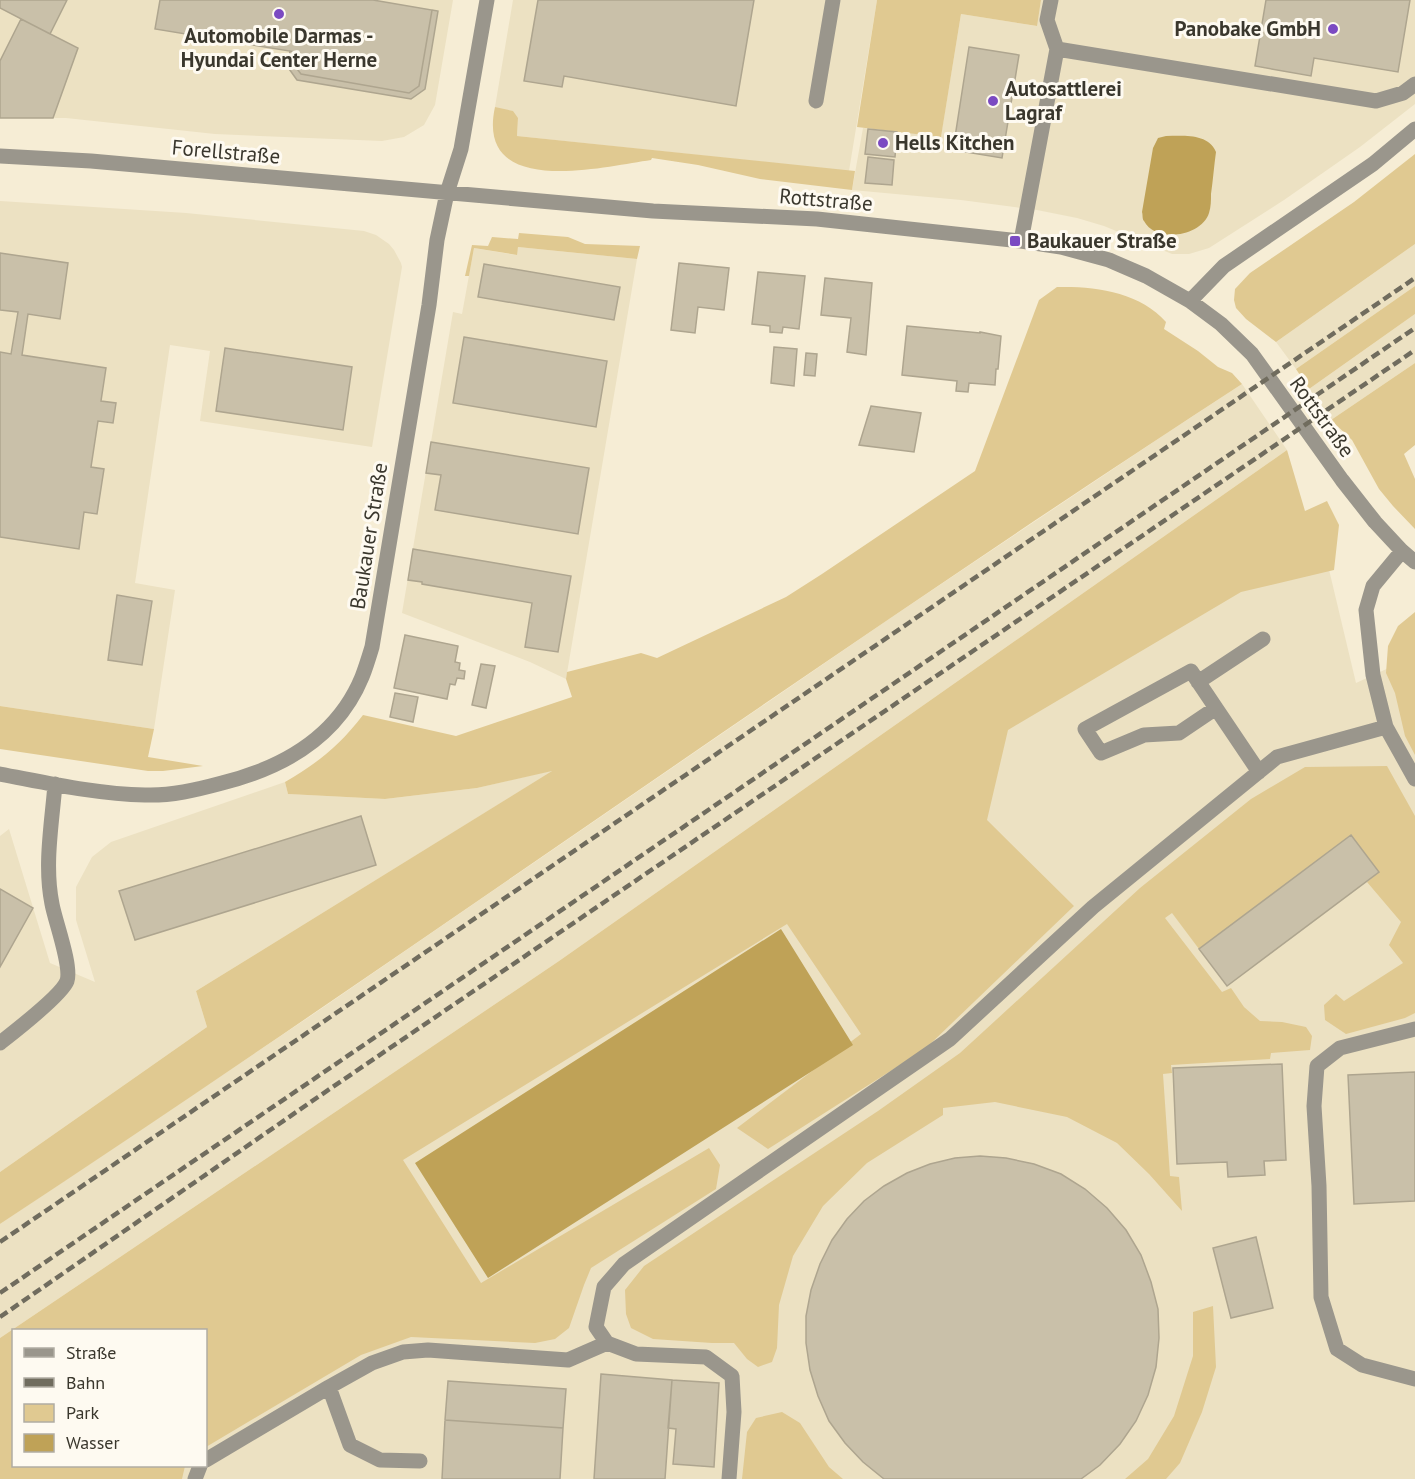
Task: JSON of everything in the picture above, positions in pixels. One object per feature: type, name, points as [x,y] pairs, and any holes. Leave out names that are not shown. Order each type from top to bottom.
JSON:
[{"type":"street","name":"Baukauer Straße","points":[[0,774],[110,792],[146,795],[174,794],[248,777],[276,765],[304,749],[327,730],[346,705],[361,678],[372,647],[429,305],[437,240],[447,194],[461,149],[487,0]]},
{"type":"street","points":[[816,101],[833,0]]},
{"type":"street","points":[[1021,241],[1057,49],[1047,20],[1050,0]]},
{"type":"street","points":[[1057,49],[1376,100],[1403,93],[1415,84]]},
{"type":"street","points":[[1190,301],[1224,266],[1373,164],[1415,129]]},
{"type":"street","name":"Forellstraße","points":[[0,156],[91,161],[447,194]]},
{"type":"street","name":"Rottstraße","points":[[447,194],[653,212],[816,219],[1021,241],[1061,247],[1109,260],[1146,276],[1190,301],[1221,324],[1252,354],[1342,480],[1375,522],[1415,562]]},
{"type":"street","points":[[1402,551],[1373,586],[1366,610],[1373,675],[1386,727],[1415,779]]},
{"type":"street","points":[[1198,682],[1263,639]]},
{"type":"street","points":[[1216,708],[1179,733],[1144,735],[1101,753],[1085,729],[1191,671],[1198,682],[1216,708],[1259,772]]},
{"type":"street","points":[[729,1479],[734,1412],[732,1376],[706,1357],[636,1354],[607,1343],[596,1327],[604,1287],[624,1264],[950,1040],[1093,907],[1277,758],[1386,727]]},
{"type":"street","points":[[0,1043],[59,993],[67,981],[69,968],[51,904],[48,867],[55,784]]},
{"type":"street","points":[[1415,1029],[1340,1048],[1317,1066],[1314,1106],[1319,1186],[1321,1297],[1337,1349],[1362,1365],[1415,1379]]},
{"type":"street","points":[[207,1459],[372,1363],[403,1352],[428,1350],[568,1360],[607,1343]]},
{"type":"street","points":[[329,1387],[350,1445],[380,1460],[420,1461]]},
{"type":"shaded area","points":[[0,0],[453,0],[435,105],[424,125],[404,137],[382,141],[215,134],[66,118],[0,118]]},
{"type":"shaded area","points":[[513,0],[877,0],[849,171],[517,136],[518,118],[495,107]]},
{"type":"shaded area","points":[[1041,0],[1415,0],[1415,104],[1360,147],[1284,200],[1209,248],[1189,254],[1172,254],[1104,226],[1037,210],[852,190],[863,128],[941,136],[961,14],[1036,26]]},
{"type":"shaded area","points":[[0,201],[186,213],[364,231],[376,235],[389,244],[401,263],[372,447],[200,421],[210,351],[170,345],[135,583],[175,590],[154,729],[0,706]]},
{"type":"shaded area","points":[[1415,244],[1415,286],[1296,369],[1276,342]]},
{"type":"shaded area","points":[[518,247],[637,259],[566,679],[530,662],[402,613],[453,312],[462,314],[474,248],[516,255]]},
{"type":"shaded area","points":[[1415,314],[1415,363],[1331,420],[1309,389]]},
{"type":"shaded area","points":[[1242,384],[1287,450],[559,961],[0,1338],[0,1224],[312,1015],[889,619]]},
{"type":"shaded area","points":[[1285,551],[1326,557],[1356,683],[1406,660],[1415,685],[1415,1479],[0,1479],[0,1395],[12,1456],[12,1467],[207,1467],[207,1329],[99,1329],[971,741]]},
{"type":"shaded area","points":[[554,770],[196,991],[207,1027],[0,1172],[0,836],[9,829],[50,963],[95,982],[76,920],[76,887],[92,857],[111,842],[285,782],[288,794],[385,799],[477,788]]},
{"type":"green space","points":[[877,0],[1041,0],[1037,26],[961,14],[941,137],[857,127]]},
{"type":"green space","points":[[495,107],[513,111],[518,118],[517,136],[855,171],[852,190],[760,179],[698,165],[652,158],[651,160],[575,171],[547,171],[523,166],[504,155],[494,136]]},
{"type":"green space","points":[[1415,154],[1415,244],[1276,342],[1246,319],[1236,308],[1234,300],[1235,289],[1250,273],[1354,202]]},
{"type":"green space","points":[[519,233],[568,237],[585,244],[640,246],[637,259],[518,247],[517,255],[474,248],[469,276],[465,276],[472,245],[488,246],[492,237],[518,239]]},
{"type":"green space","points":[[1415,286],[1415,314],[1309,389],[1296,369]]},
{"type":"green space","points":[[1057,287],[1101,290],[1130,297],[1155,312],[1166,322],[1164,329],[1218,367],[1232,373],[1242,384],[930,591],[311,1015],[0,1224],[0,1172],[207,1027],[196,991],[552,771],[477,788],[385,799],[288,794],[285,782],[328,753],[363,715],[456,736],[572,697],[566,679],[567,672],[641,653],[657,658],[786,597],[822,574],[975,471],[1039,300]]},
{"type":"green space","points":[[1415,363],[1415,445],[1404,454],[1415,479],[1415,529],[1379,489],[1352,440],[1331,420]]},
{"type":"green space","points":[[1287,450],[1305,511],[1327,501],[1339,525],[1334,570],[1241,592],[1008,730],[987,820],[1074,906],[925,1049],[768,1149],[737,1128],[861,1034],[787,924],[403,1160],[481,1283],[709,1148],[720,1165],[716,1189],[591,1268],[569,1328],[555,1339],[535,1343],[411,1337],[361,1355],[207,1446],[207,1329],[13,1329],[559,961]]},
{"type":"green space","points":[[1415,612],[1415,755],[1405,736],[1395,693],[1386,673],[1388,646],[1398,626]]},
{"type":"green space","points":[[0,706],[154,729],[148,757],[203,766],[148,771],[0,749]]},
{"type":"green space","points":[[1387,766],[1415,816],[1415,1013],[1405,1018],[1346,1034],[1325,1020],[1324,1005],[1336,994],[1344,1001],[1403,963],[1389,945],[1401,922],[1367,882],[1379,872],[1351,835],[1199,949],[1172,913],[1165,918],[1222,992],[1231,988],[1244,1007],[1260,1021],[1282,1022],[1306,1027],[1312,1036],[1310,1050],[1271,1053],[1270,1059],[1171,1065],[1172,1073],[1163,1074],[1170,1176],[1179,1177],[1182,1211],[1117,1143],[1067,1117],[995,1102],[943,1108],[943,1115],[867,1163],[823,1206],[793,1256],[779,1305],[777,1348],[772,1362],[758,1367],[747,1359],[734,1343],[653,1339],[631,1328],[626,1314],[625,1290],[644,1266],[878,1111],[960,1053],[1140,888],[1251,799],[1305,767]]},
{"type":"green space","points":[[1213,1306],[1216,1367],[1202,1412],[1180,1463],[1166,1479],[1125,1479],[1148,1459],[1174,1416],[1193,1356],[1193,1312]]},
{"type":"green space","points":[[12,1330],[12,1467],[185,1467],[182,1479],[0,1479],[0,1338]]},
{"type":"green space","points":[[782,1412],[800,1423],[829,1467],[843,1479],[742,1479],[747,1432],[756,1418]]},
{"type":"water","points":[[1166,136],[1201,139],[1207,141],[1216,152],[1211,206],[1205,221],[1189,232],[1168,235],[1150,228],[1143,220],[1142,212],[1153,148],[1158,138]]},
{"type":"water","points":[[781,929],[853,1045],[488,1278],[415,1163]]},
{"type":"building","points":[[0,0],[67,0],[50,34],[0,8]]},
{"type":"building","points":[[160,0],[373,0],[432,10],[419,86],[409,93],[301,74],[294,65],[296,52],[155,29]]},
{"type":"building","points":[[538,0],[754,0],[736,106],[564,76],[562,87],[524,81]]},
{"type":"building","name":"Panobake GmbH","points":[[1266,0],[1410,0],[1398,72],[1314,58],[1311,76],[1255,66]]},
{"type":"building","points":[[432,10],[438,11],[425,89],[411,99],[297,80],[287,66],[290,51],[296,52],[294,65],[301,74],[409,93],[419,86]]},
{"type":"building","points":[[21,19],[78,48],[53,118],[0,118],[0,61]]},
{"type":"building","points":[[969,47],[1019,55],[1002,158],[953,150]]},
{"type":"building","points":[[868,129],[897,132],[895,157],[865,154]]},
{"type":"building","points":[[868,157],[894,160],[892,185],[865,183]]},
{"type":"building","points":[[0,253],[68,263],[60,319],[28,314],[22,355],[106,368],[101,401],[116,403],[113,423],[98,421],[91,467],[104,469],[97,514],[84,512],[79,549],[0,537],[0,352],[11,354],[18,312],[0,310]]},
{"type":"building","points":[[679,263],[729,268],[724,310],[698,307],[695,333],[671,330]]},
{"type":"building","points":[[484,264],[620,287],[614,320],[478,297]]},
{"type":"building","points":[[758,272],[805,276],[799,329],[783,327],[782,333],[770,332],[770,326],[752,324]]},
{"type":"building","points":[[825,278],[872,283],[866,355],[847,352],[851,318],[821,315]]},
{"type":"building","points":[[907,326],[1001,336],[995,385],[969,383],[968,392],[956,391],[957,381],[902,375]]},
{"type":"building","points":[[464,337],[607,361],[596,427],[453,403]]},
{"type":"building","points":[[774,347],[797,349],[794,386],[771,383]]},
{"type":"building","points":[[225,348],[352,367],[343,430],[216,411]]},
{"type":"building","points":[[806,353],[817,354],[815,376],[804,375]]},
{"type":"building","points":[[871,406],[921,413],[914,452],[859,445]]},
{"type":"building","points":[[431,442],[589,468],[578,534],[435,510],[441,475],[426,473]]},
{"type":"building","points":[[413,549],[571,576],[558,652],[525,647],[532,603],[408,580]]},
{"type":"building","points":[[117,595],[152,601],[142,665],[108,660]]},
{"type":"building","points":[[405,635],[458,646],[455,662],[460,663],[459,670],[465,671],[464,679],[457,678],[455,685],[450,684],[447,699],[394,688]]},
{"type":"building","points":[[481,664],[495,666],[486,708],[472,705]]},
{"type":"building","points":[[395,693],[418,697],[413,722],[390,717]]},
{"type":"building","points":[[361,816],[376,865],[135,940],[119,891]]},
{"type":"building","points":[[1351,835],[1379,872],[1227,986],[1199,949]]},
{"type":"building","points":[[0,889],[33,908],[0,967]]},
{"type":"building","points":[[1282,1064],[1286,1160],[1264,1161],[1265,1175],[1228,1177],[1227,1162],[1177,1164],[1173,1068]]},
{"type":"building","points":[[1415,1072],[1415,1201],[1354,1204],[1348,1075]]},
{"type":"building","points":[[980,1156],[1006,1158],[1034,1164],[1061,1174],[1085,1189],[1107,1208],[1126,1230],[1141,1255],[1151,1282],[1158,1309],[1159,1338],[1156,1367],[1148,1395],[1136,1421],[1120,1444],[1100,1465],[1081,1479],[884,1479],[845,1443],[829,1421],[818,1396],[810,1370],[806,1343],[806,1316],[811,1290],[832,1240],[864,1201],[884,1186],[907,1173],[930,1164],[955,1158]]},
{"type":"building","points":[[1256,1237],[1273,1308],[1231,1318],[1213,1248]]},
{"type":"building","points":[[601,1374],[672,1380],[665,1479],[594,1479]]},
{"type":"building","points":[[672,1380],[719,1383],[714,1467],[673,1464],[676,1429],[668,1428]]},
{"type":"building","points":[[448,1381],[566,1389],[563,1428],[445,1420]]},
{"type":"building","points":[[445,1420],[563,1428],[560,1479],[442,1479]]},
{"type":"railway","points":[[0,1242],[1415,278]]},
{"type":"railway","points":[[0,1293],[1415,328]]},
{"type":"railway","points":[[0,1317],[318,1097],[1415,350]]},
{"type":"place","name":"Automobile Darmas - Hyundai Center Herne","points":[[279,14]]},
{"type":"place","name":"Panobake GmbH","points":[[1333,29]]},
{"type":"place","name":"Autosattlerei Lagraf","points":[[993,101]]},
{"type":"place","name":"Hells Kitchen","points":[[883,143]]},
{"type":"place","name":"Baukauer Straße","points":[[1015,241]]}]
